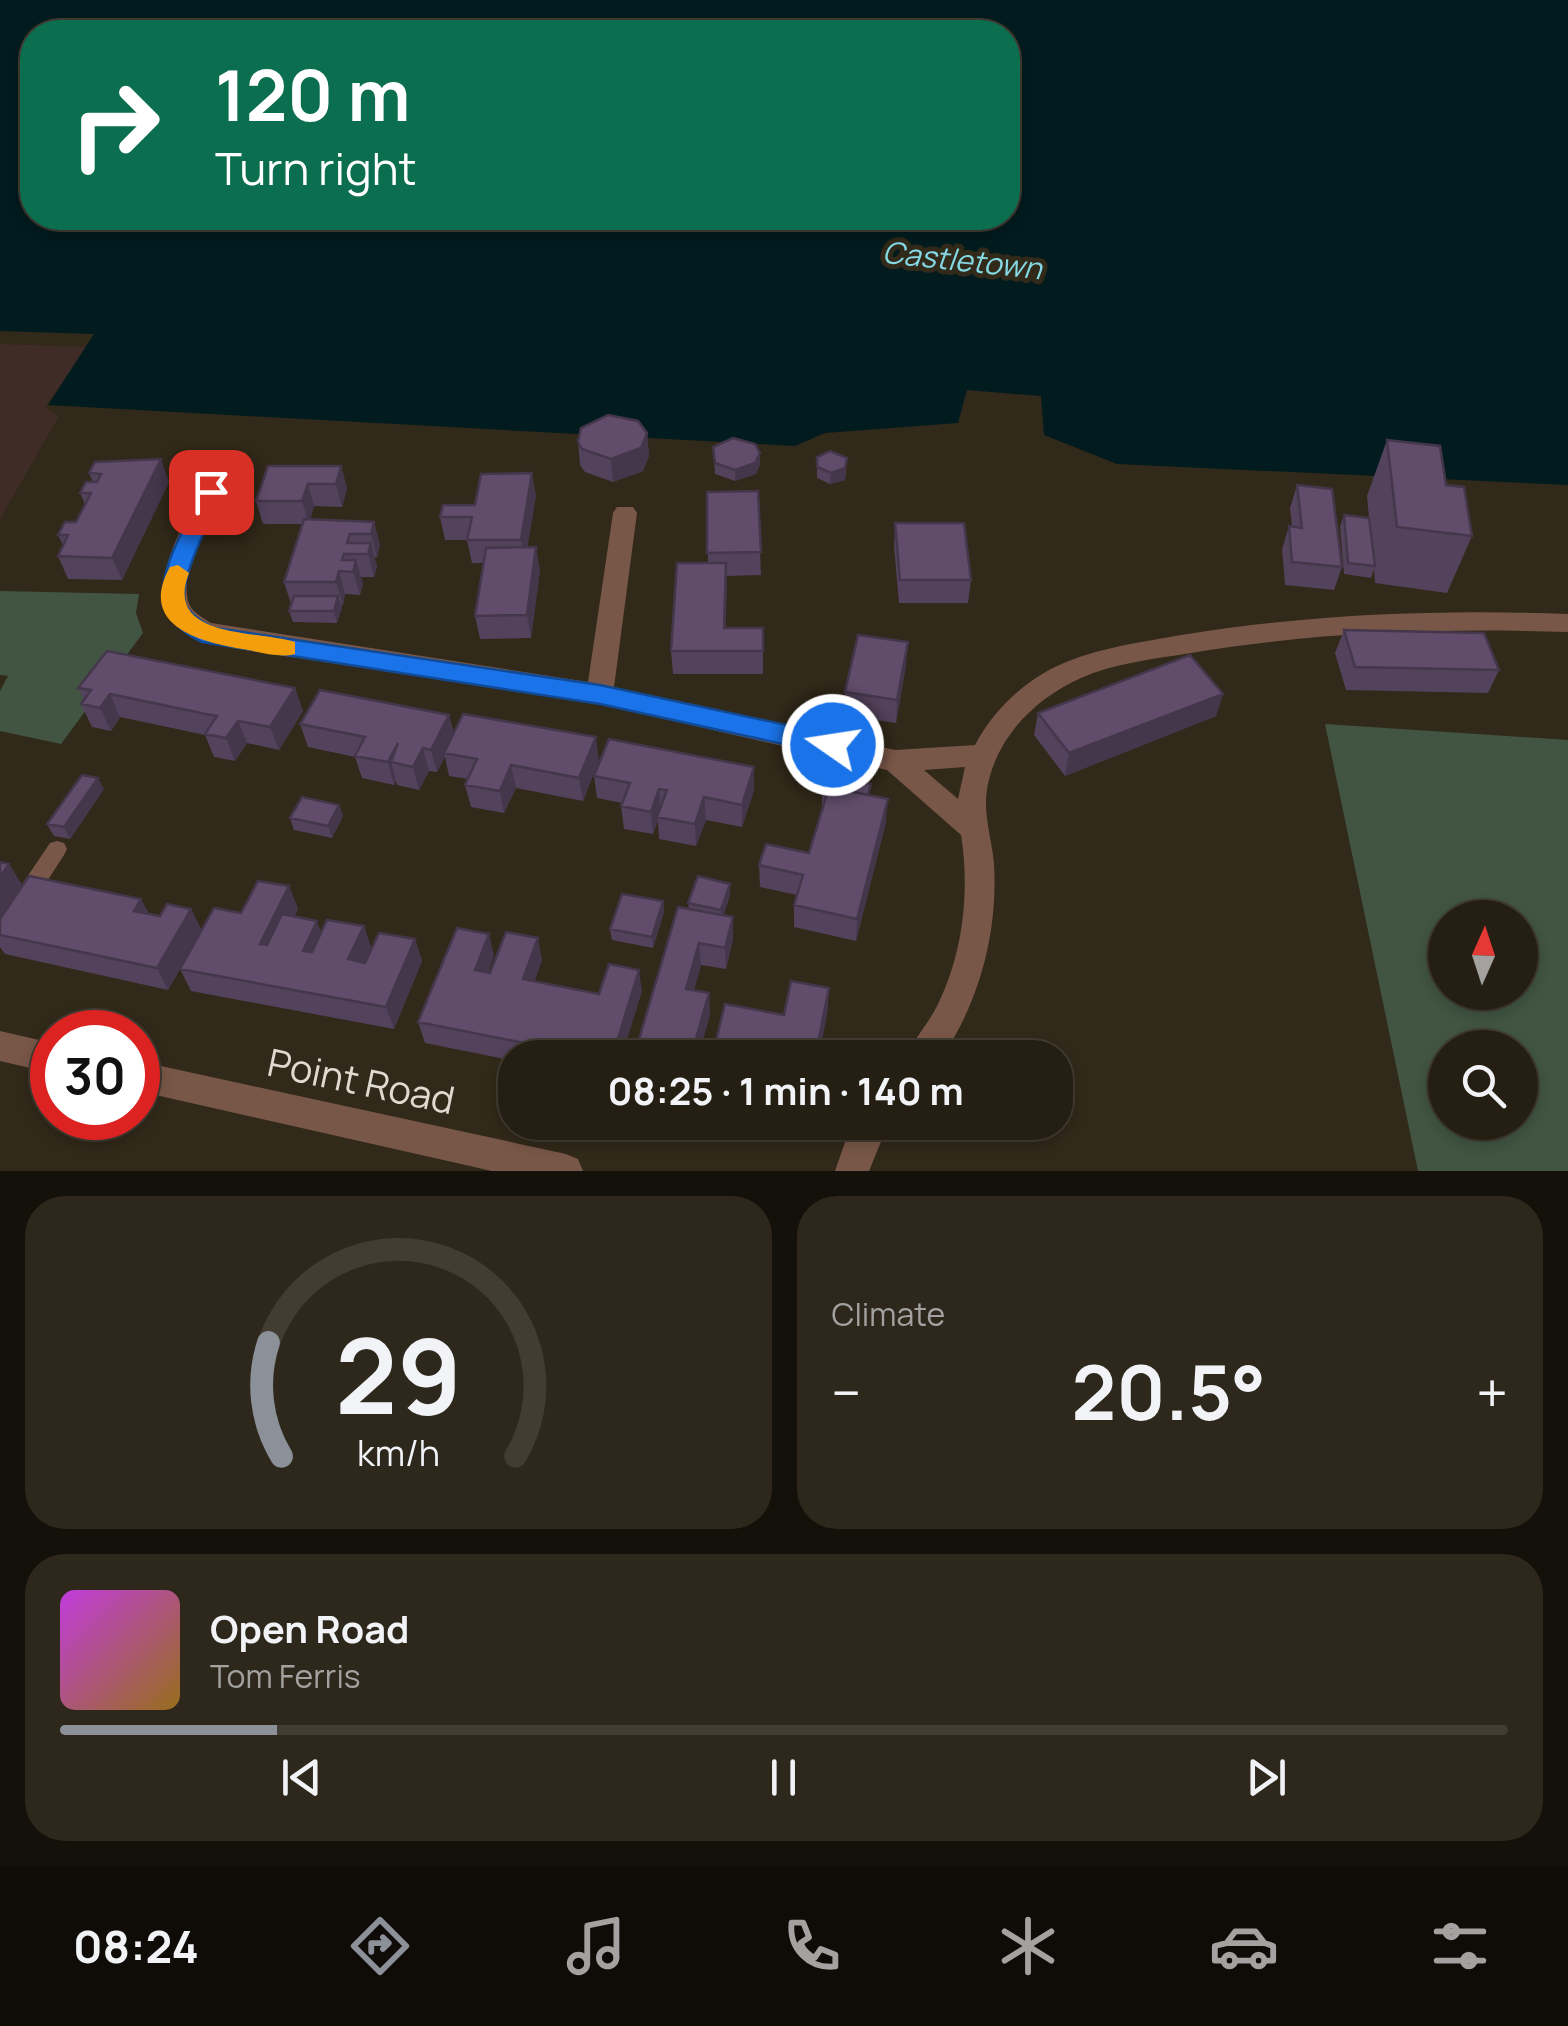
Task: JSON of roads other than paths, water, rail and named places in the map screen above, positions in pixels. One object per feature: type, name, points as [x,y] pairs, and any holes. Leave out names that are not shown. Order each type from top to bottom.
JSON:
[{"type":"street","points":[[211,492],[172,588],[174,609],[191,627],[232,640],[600,694],[895,761],[988,746]]},
{"type":"street","points":[[600,694],[625,513]]},
{"type":"street","points":[[933,1040],[957,1003],[980,892],[971,827],[972,789],[988,746],[1012,710],[1057,678],[1137,651],[1328,624],[1494,620],[1568,624]]},
{"type":"street","points":[[895,761],[971,827]]},
{"type":"street","points":[[0,1047],[30,1053]]},
{"type":"street","name":"Point Road","points":[[160,1081],[566,1171]]},
{"type":"street","points":[[852,1171],[861,1140]]},
{"type":"lane","points":[[0,935],[57,849]]},
{"type":"water","name":"Castletown","points":[[0,0],[1568,0],[1568,485],[1117,464],[1044,435],[1041,396],[967,390],[958,423],[825,433],[795,446],[48,405],[94,334],[0,331]]}]
